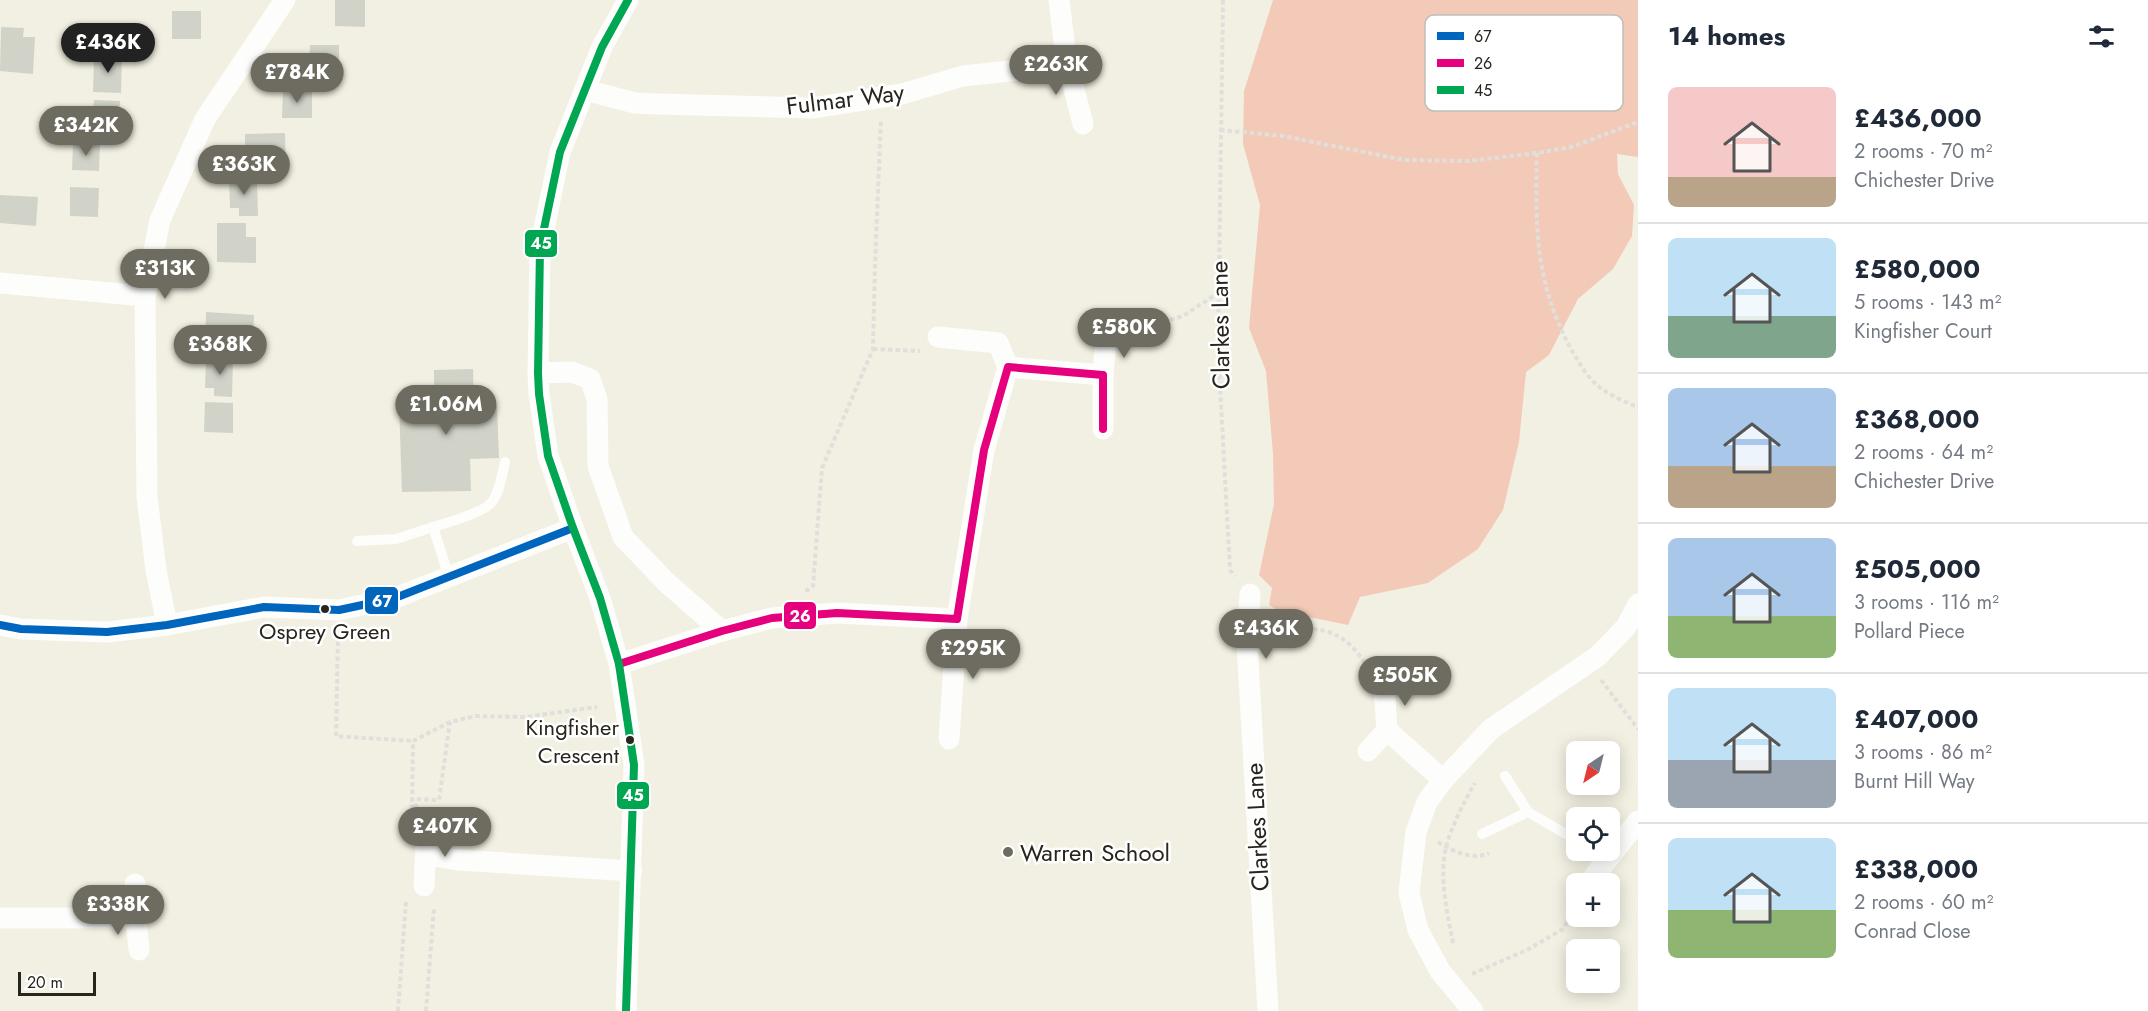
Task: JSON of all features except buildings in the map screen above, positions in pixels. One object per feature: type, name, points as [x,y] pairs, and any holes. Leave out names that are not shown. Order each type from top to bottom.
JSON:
[{"type":"street","points":[[167,625],[156,570],[147,497],[146,296],[160,220],[205,119],[285,0]]},
{"type":"street","points":[[626,1011],[634,765],[619,664],[600,598],[548,456],[538,373],[540,248],[560,152],[602,47],[628,0]]},
{"type":"street","points":[[1059,0],[1066,58],[1083,124]]},
{"type":"street","name":"Fulmar Way","points":[[585,90],[635,102],[685,106],[812,108],[902,94],[963,76],[1028,69],[1066,58]]},
{"type":"street","points":[[0,284],[146,296]]},
{"type":"street","points":[[938,337],[998,343],[1008,367],[984,450],[957,620],[949,739]]},
{"type":"street","points":[[1103,429],[1106,339]]},
{"type":"street","points":[[1008,367],[1103,375]]},
{"type":"street","points":[[538,373],[572,372],[590,379],[597,399],[598,466],[623,537],[666,583],[722,631]]},
{"type":"street","points":[[0,625],[21,629],[107,632],[167,625],[264,607],[339,610],[395,598],[573,528]]},
{"type":"street","name":"Clarkes Lane","points":[[1250,594],[1247,643],[1268,1011]]},
{"type":"street","points":[[1473,1011],[1440,971],[1418,930],[1409,893],[1416,831],[1427,802],[1443,780],[1491,729],[1598,656],[1626,627],[1638,604]]},
{"type":"street","points":[[619,664],[722,631],[772,618],[837,613],[957,620]]},
{"type":"street","points":[[1247,643],[1278,637]]},
{"type":"street","points":[[1384,687],[1387,730],[1443,780]]},
{"type":"street","points":[[1368,751],[1387,730]]},
{"type":"street","points":[[1620,840],[1638,821]]},
{"type":"street","points":[[427,827],[426,855],[429,892]]},
{"type":"street","points":[[426,855],[632,870]]},
{"type":"street","points":[[135,884],[139,950]]},
{"type":"street","points":[[0,918],[136,918]]},
{"type":"lane","points":[[357,541],[396,539],[467,516],[491,503],[505,462]]},
{"type":"lane","points":[[434,527],[449,577]]},
{"type":"lane","points":[[1505,776],[1528,812],[1566,834]]},
{"type":"lane","points":[[1482,834],[1528,812]]},
{"type":"path","name":"Clarkes Lane","points":[[1223,0],[1218,349],[1230,570],[1250,594]]},
{"type":"path","points":[[807,615],[807,590],[813,586],[822,468],[873,350],[882,97]]},
{"type":"path","points":[[1220,130],[1283,136],[1404,160],[1469,161],[1572,147],[1638,122]]},
{"type":"path","points":[[1538,153],[1536,220],[1543,278],[1557,324],[1576,358],[1597,385],[1638,407]]},
{"type":"path","points":[[1106,339],[1184,316],[1219,293]]},
{"type":"path","points":[[873,350],[932,351],[938,337]]},
{"type":"path","points":[[339,610],[336,736],[413,741],[450,722],[476,716],[525,717],[597,707]]},
{"type":"path","points":[[1278,637],[1300,628],[1337,635],[1353,647],[1384,687]]},
{"type":"path","points":[[1588,663],[1638,729]]},
{"type":"path","points":[[412,799],[439,800],[450,722]]},
{"type":"path","points":[[1456,951],[1444,894],[1446,847],[1457,819],[1479,778]]},
{"type":"path","points":[[426,1011],[429,892]]},
{"type":"path","points":[[1466,977],[1527,950],[1563,929],[1566,923]]},
{"type":"shaded area","points":[[1273,0],[1638,0],[1638,157],[1617,154],[1618,174],[1634,205],[1632,236],[1613,269],[1578,299],[1549,355],[1526,372],[1519,442],[1503,510],[1478,549],[1428,583],[1360,597],[1348,625],[1304,616],[1290,618],[1269,605],[1272,588],[1259,575],[1274,504],[1273,454],[1266,371],[1249,328],[1260,205],[1243,144],[1244,91]]},
{"type":"transit line","name":"45","points":[[626,1011],[634,765],[619,664],[600,598],[548,456],[538,373],[540,248],[560,152],[602,47],[628,0]]},
{"type":"transit line","name":"26","points":[[619,664],[722,631],[772,618],[837,613],[957,619],[984,450],[1008,367],[1103,375],[1103,429]]},
{"type":"transit line","name":"67","points":[[0,625],[21,629],[107,632],[167,625],[264,607],[339,610],[395,598],[573,528]]},
{"type":"place","name":"Osprey Green","points":[[325,609]]},
{"type":"place","name":"Kingfisher Crescent","points":[[630,740]]},
{"type":"place","name":"Warren School","points":[[1008,852]]}]
